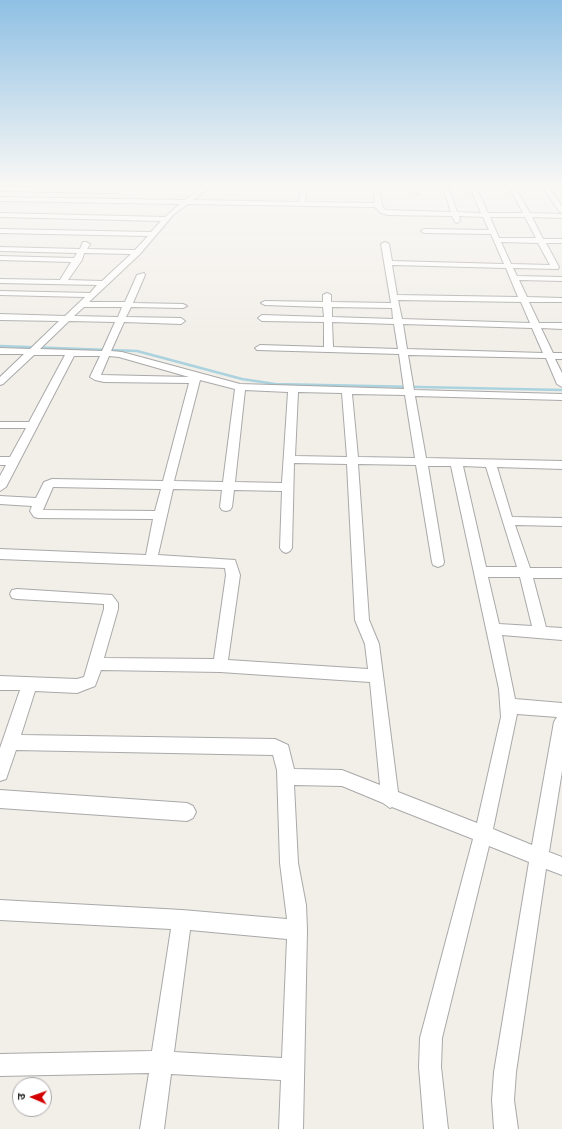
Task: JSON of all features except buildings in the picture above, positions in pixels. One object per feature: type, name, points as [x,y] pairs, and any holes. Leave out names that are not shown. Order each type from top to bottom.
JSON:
[{"type":"street","points":[[63,282],[78,260],[90,238]]},
{"type":"street","points":[[2,378],[37,348],[150,238]]},
{"type":"street","points":[[388,263],[510,267],[556,266],[540,238]]},
{"type":"street","points":[[562,241],[498,240],[562,384]]},
{"type":"street","points":[[384,244],[396,306],[420,461],[438,562]]},
{"type":"street","points":[[0,248],[136,252]]},
{"type":"street","points":[[0,258],[78,260]]},
{"type":"street","points":[[142,275],[95,375],[98,378],[196,378]]},
{"type":"street","points":[[515,278],[562,279]]},
{"type":"street","points":[[0,281],[103,283]]},
{"type":"street","points":[[0,293],[92,295]]},
{"type":"street","points":[[327,295],[329,350]]},
{"type":"street","points":[[394,297],[562,300]]},
{"type":"street","points":[[265,303],[396,306]]},
{"type":"street","points":[[83,304],[183,306]]},
{"type":"street","points":[[0,317],[181,321]]},
{"type":"street","points":[[262,318],[562,326]]},
{"type":"street","points":[[0,351],[37,348],[130,356],[196,378],[240,386],[347,392],[562,397]]},
{"type":"street","points":[[260,348],[562,356]]},
{"type":"street","points":[[0,487],[71,352]]},
{"type":"street","points":[[151,560],[160,515],[196,378]]},
{"type":"street","points":[[226,507],[240,386]]},
{"type":"street","points":[[286,548],[293,390]]},
{"type":"street","points":[[347,392],[358,532],[362,620],[372,644],[377,676],[390,798]]},
{"type":"street","points":[[0,425],[32,425]]},
{"type":"street","points":[[289,459],[562,465]]},
{"type":"street","points":[[0,460],[13,461]]},
{"type":"street","points":[[436,1129],[430,1067],[431,1038],[436,1011],[483,834],[510,717],[494,629],[456,462]]},
{"type":"street","points":[[490,463],[507,521],[525,572],[541,633]]},
{"type":"street","points":[[160,515],[38,514],[36,512],[48,485],[52,483],[288,487]]},
{"type":"street","points":[[0,500],[40,502]]},
{"type":"street","points":[[507,521],[562,522]]},
{"type":"street","points":[[0,554],[230,563],[233,574],[220,666]]},
{"type":"street","points":[[481,572],[562,573]]},
{"type":"street","points":[[0,683],[29,685],[84,685],[90,681],[111,609],[111,603],[107,599],[17,594]]},
{"type":"street","points":[[494,629],[562,634]]},
{"type":"street","points":[[96,664],[220,666],[377,676]]},
{"type":"street","points":[[0,773],[29,685]]},
{"type":"street","points":[[509,706],[562,710]]},
{"type":"street","points":[[506,1129],[503,1100],[505,1072],[562,722]]},
{"type":"street","points":[[10,742],[275,747],[282,751],[285,772],[289,863],[296,905],[294,1070],[291,1129]]},
{"type":"street","points":[[285,772],[287,777],[294,778],[342,778],[562,866]]},
{"type":"street","points":[[0,799],[187,812]]},
{"type":"street","points":[[0,910],[182,920],[296,930]]},
{"type":"street","points":[[152,1129],[160,1062],[182,920]]},
{"type":"street","points":[[0,1064],[160,1062],[294,1070]]},
{"type":"waterway","points":[[0,346],[137,351],[242,379],[275,384],[562,390]]}]
